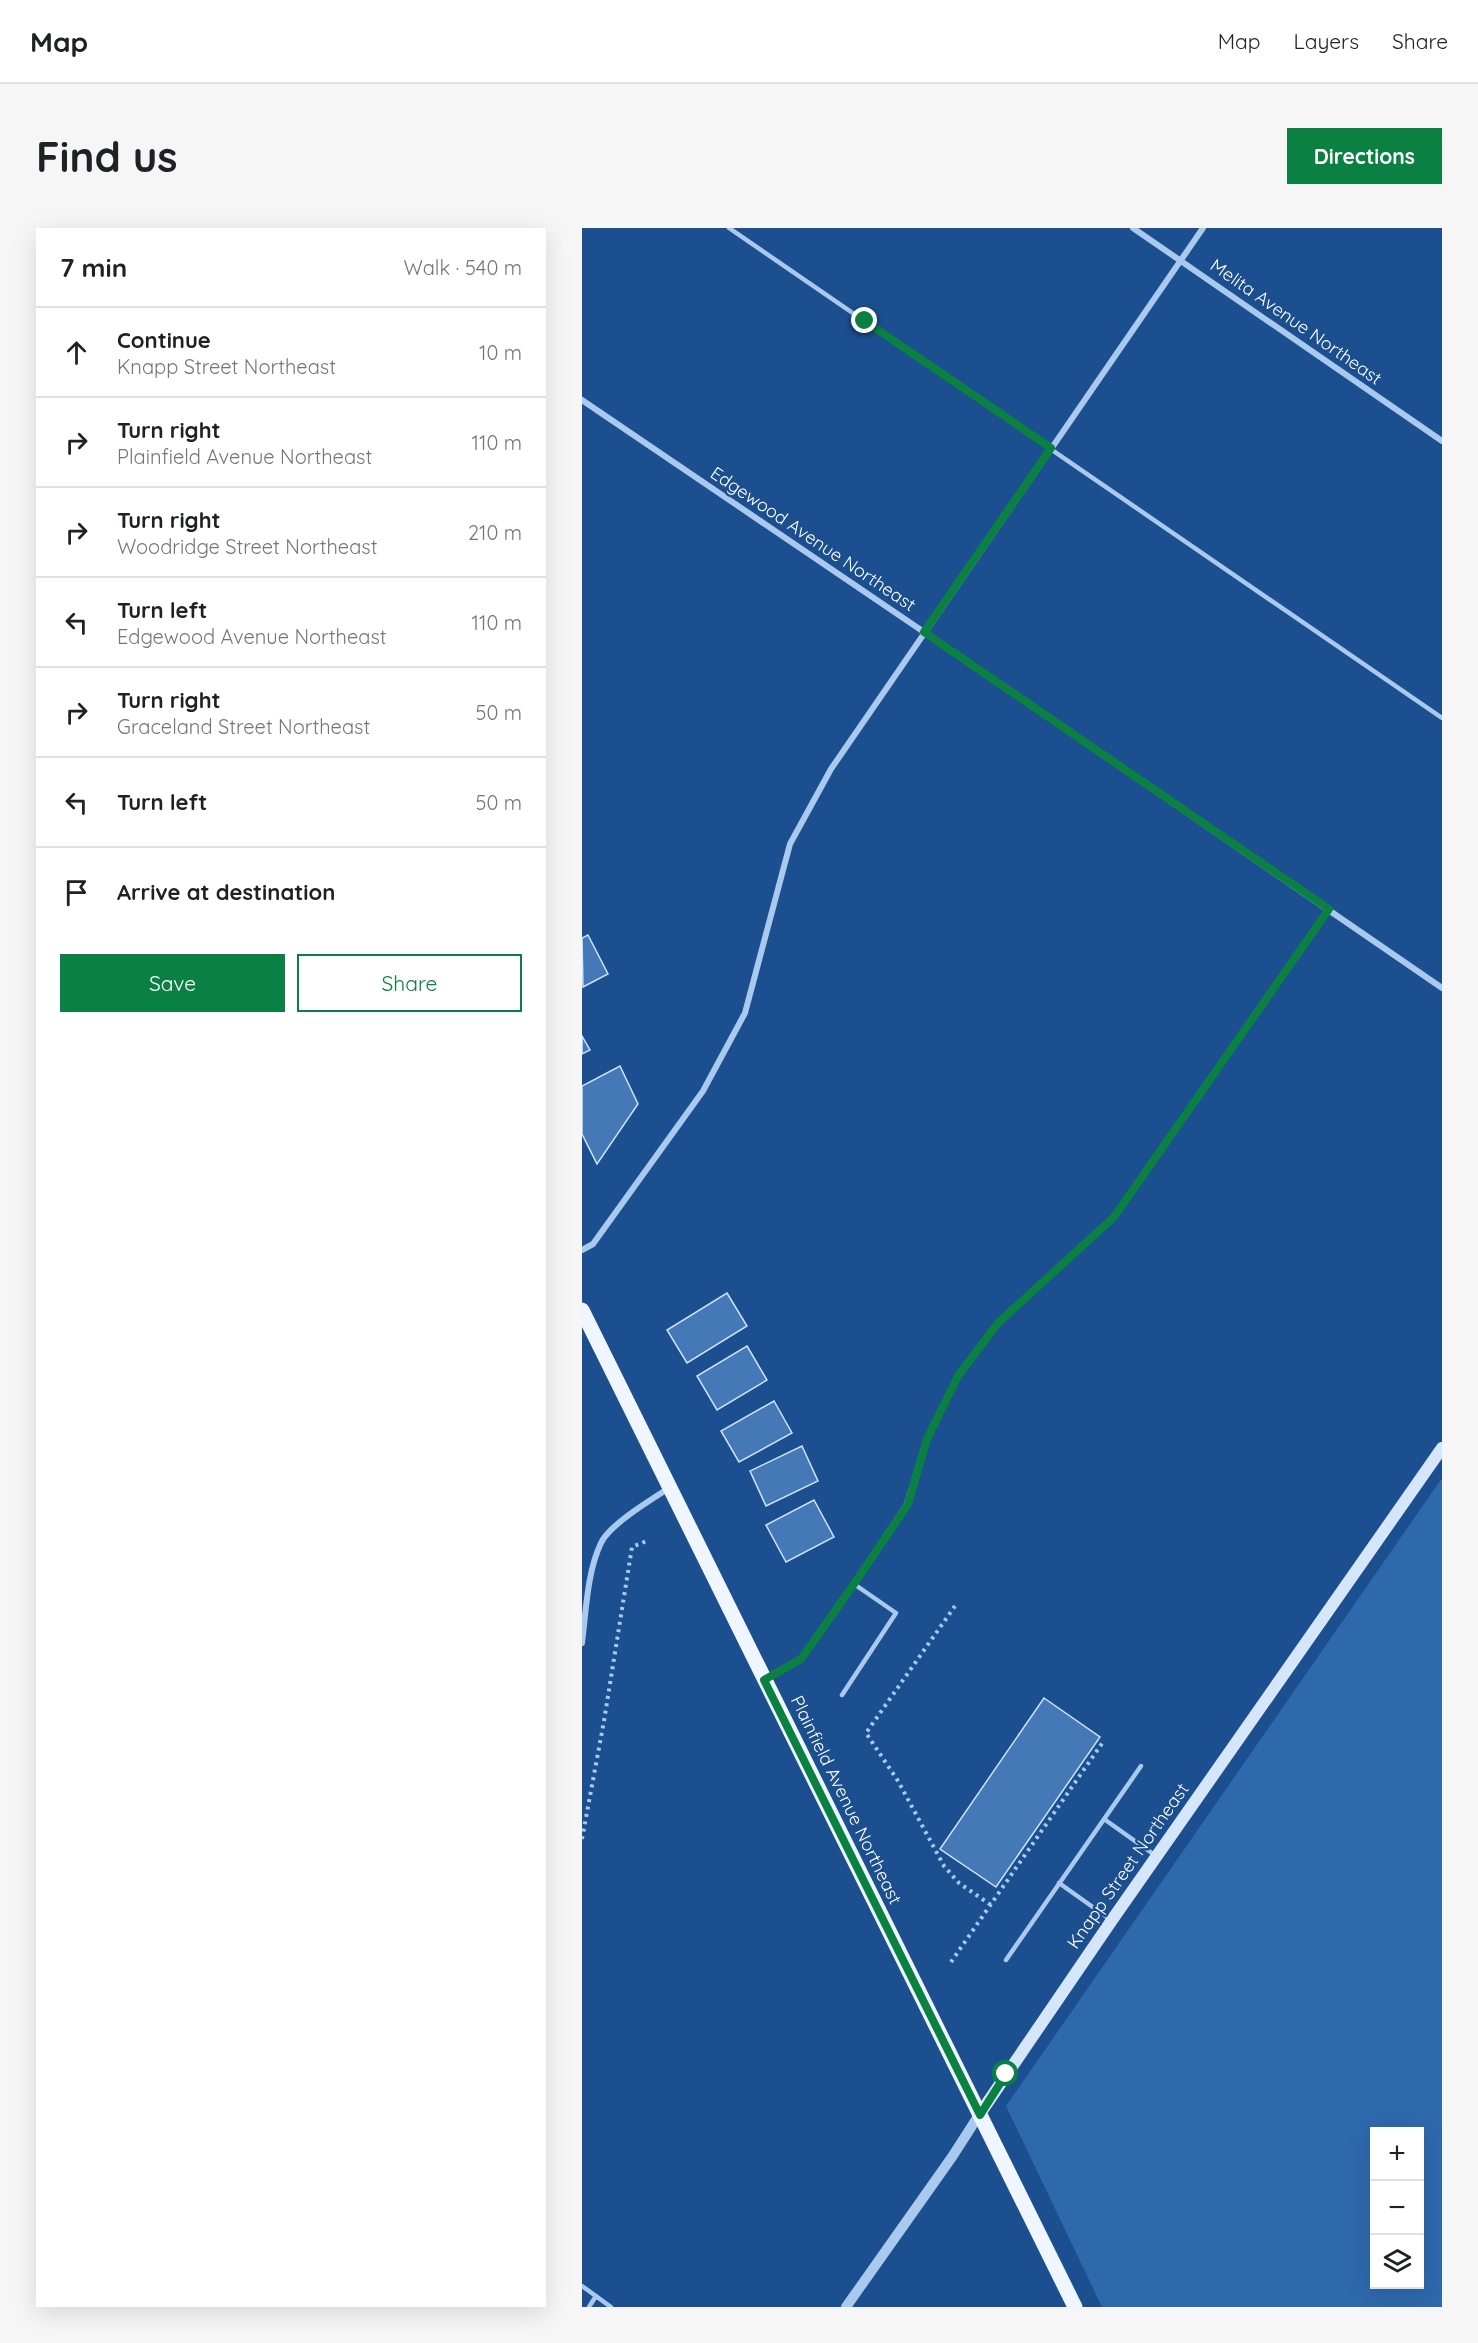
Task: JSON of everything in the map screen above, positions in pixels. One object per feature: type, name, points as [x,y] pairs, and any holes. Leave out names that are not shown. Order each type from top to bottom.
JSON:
[{"type":"main road","name":"Plainfield Avenue Northeast","points":[[582,1310],[1075,2307]]},
{"type":"main road","name":"Knapp Street Northeast","points":[[980,2115],[1112,1920],[1442,1448]]},
{"type":"street","name":"Melita Avenue Northeast","points":[[1132,228],[1442,441]]},
{"type":"street","points":[[582,1250],[593,1244],[703,1090],[745,1013],[790,844],[831,769],[1203,228]]},
{"type":"street","name":"Edgewood Avenue Northeast","points":[[582,400],[1442,988]]},
{"type":"street","points":[[764,1680],[801,1659],[908,1504],[927,1439],[958,1376],[998,1323],[1114,1217],[1329,909]]},
{"type":"street","points":[[582,1643],[590,1581],[601,1541],[634,1510],[669,1488]]},
{"type":"street","name":"Knapp Street Northeast","points":[[846,2307],[980,2115]]},
{"type":"lane","points":[[729,228],[1442,718]]},
{"type":"lane","points":[[842,1695],[896,1613],[854,1584]]},
{"type":"lane","points":[[1006,1960],[1141,1766]]},
{"type":"lane","points":[[1104,1819],[1157,1856]]},
{"type":"lane","points":[[1059,1884],[1112,1920]]},
{"type":"lane","points":[[582,2286],[612,2307]]},
{"type":"lane","points":[[589,2307],[596,2296]]},
{"type":"path","points":[[582,1839],[632,1547],[649,1540]]},
{"type":"path","points":[[955,1606],[866,1734],[898,1781],[944,1866],[959,1883],[991,1905]]},
{"type":"path","points":[[951,1962],[1103,1742]]},
{"type":"shaded area","points":[[1442,1478],[1442,2307],[1102,2307],[1006,2106]]},
{"type":"building","points":[[588,935],[608,974],[583,987],[582,938]]},
{"type":"building","points":[[582,1036],[590,1050],[582,1054]]},
{"type":"building","points":[[620,1066],[638,1104],[597,1164],[582,1134],[582,1086]]},
{"type":"building","points":[[727,1293],[747,1326],[687,1363],[667,1330]]},
{"type":"building","points":[[747,1346],[767,1380],[717,1410],[697,1376]]},
{"type":"building","points":[[774,1401],[792,1433],[739,1462],[721,1431]]},
{"type":"building","points":[[802,1446],[818,1481],[766,1506],[750,1471]]},
{"type":"building","points":[[814,1500],[834,1537],[786,1562],[766,1525]]},
{"type":"building","points":[[1044,1698],[1100,1737],[996,1887],[940,1849]]},
{"type":"route","points":[[865,321],[1051,448],[924,632],[1329,909],[1114,1217],[998,1323],[958,1376],[927,1439],[908,1504],[801,1659],[764,1680],[980,2115],[1006,2074]]}]
